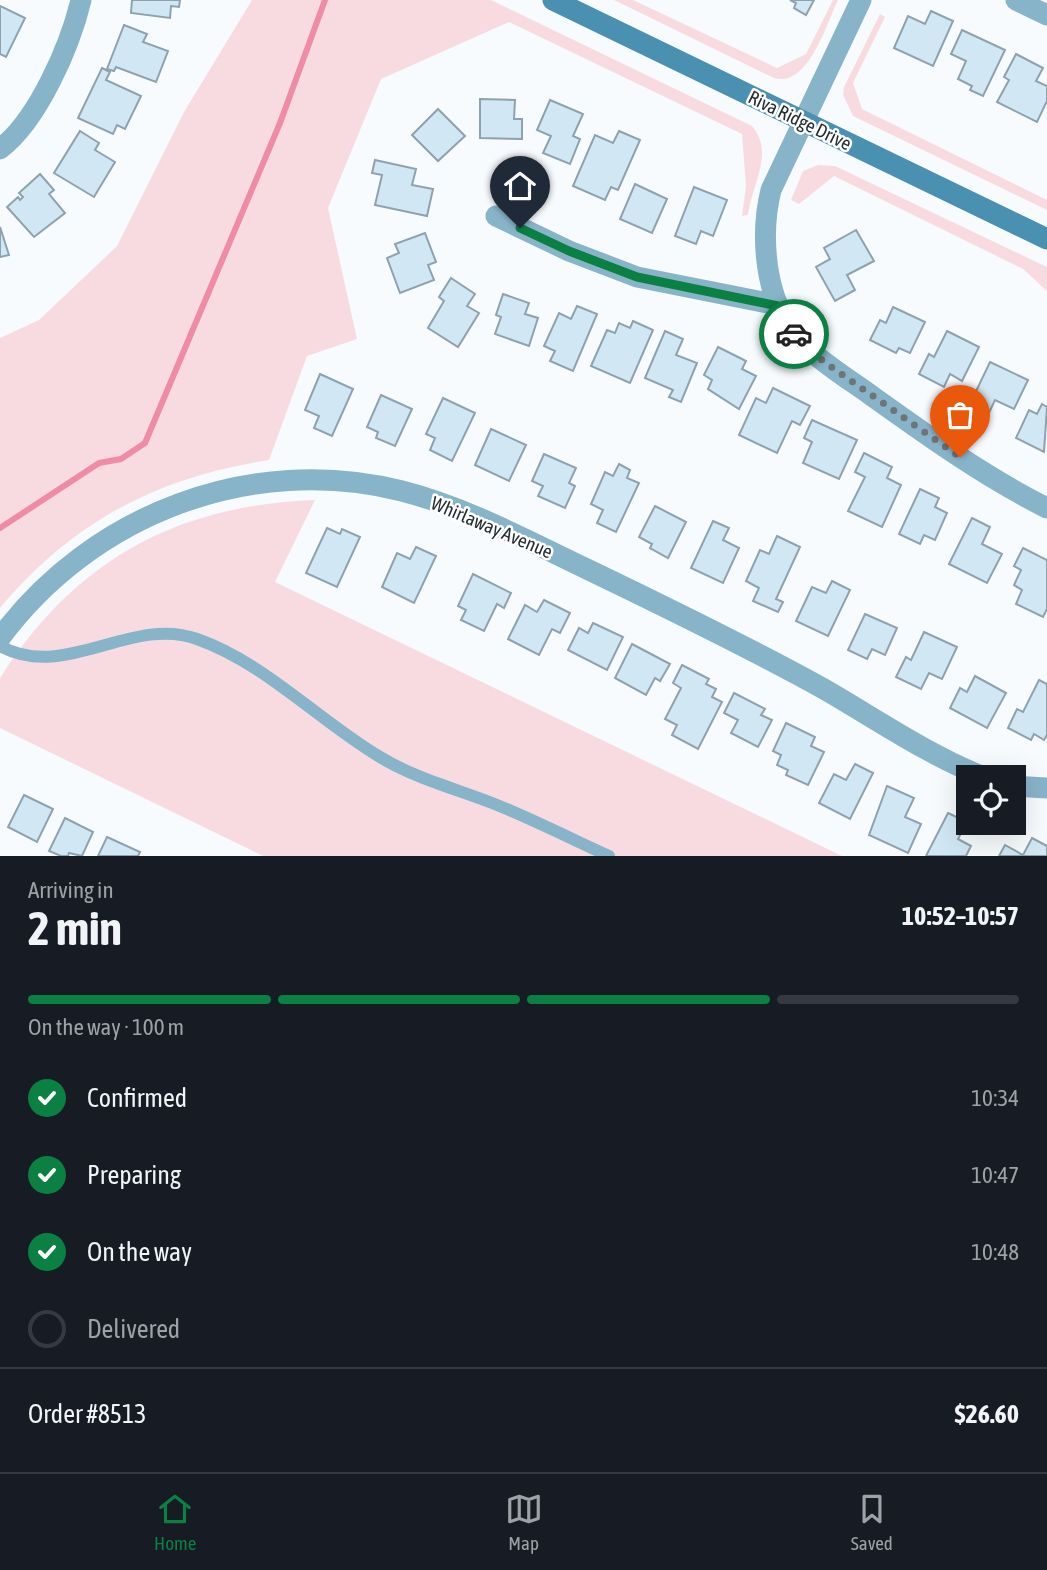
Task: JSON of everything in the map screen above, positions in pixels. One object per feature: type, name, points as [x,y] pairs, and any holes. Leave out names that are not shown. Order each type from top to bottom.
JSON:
[{"type":"street","points":[[0,149],[24,125],[41,95],[68,39],[81,0]]},
{"type":"street","name":"Riva Ridge Drive","points":[[553,0],[1047,239]]},
{"type":"street","points":[[861,0],[778,172],[766,214],[769,269],[778,306],[794,334],[823,361],[947,448],[1047,508]]},
{"type":"street","points":[[1016,0],[1047,15]]},
{"type":"street","points":[[496,216],[569,251],[637,277],[778,306]]},
{"type":"street","name":"Whirlaway Avenue","points":[[0,638],[34,596],[64,568],[117,532],[171,506],[229,488],[280,481],[355,482],[418,496],[502,529],[685,616],[962,765]]},
{"type":"street","points":[[1026,787],[1047,788]]},
{"type":"lane","points":[[0,646],[24,656],[52,658],[147,636],[178,635],[196,639],[274,682],[353,740],[397,766],[502,807],[609,856]]},
{"type":"shaded area","points":[[252,0],[491,0],[752,126],[759,136],[762,158],[748,215],[742,216],[746,186],[742,134],[509,22],[381,79],[328,208],[357,339],[307,356],[269,460],[190,478],[154,491],[120,508],[88,527],[57,551],[28,577],[0,608],[0,338],[39,320],[117,246],[184,112]]},
{"type":"shaded area","points":[[614,0],[633,0],[777,68],[806,54],[833,0],[838,0],[814,52],[797,74],[786,79],[774,78]]},
{"type":"shaded area","points":[[880,14],[885,17],[853,83],[862,109],[1047,200],[1047,210],[853,116],[843,95],[844,87]]},
{"type":"shaded area","points":[[818,165],[835,166],[1047,267],[1047,291],[1023,269],[834,176],[799,204],[791,200],[803,171]]},
{"type":"shaded area","points":[[315,500],[275,582],[842,856],[263,856],[0,728],[0,678],[33,632],[65,598],[100,569],[137,545],[177,527],[220,513],[266,504]]},
{"type":"building","points":[[132,0],[180,0],[179,7],[171,6],[170,18],[131,13]]},
{"type":"building","points":[[790,0],[814,0],[806,15],[794,8],[796,3]]},
{"type":"building","points":[[0,6],[25,18],[6,57],[0,54]]},
{"type":"building","points":[[931,11],[953,21],[933,66],[894,48],[908,16],[925,24]]},
{"type":"building","points":[[124,25],[147,34],[143,42],[168,51],[156,82],[116,67],[114,71],[107,69]]},
{"type":"building","points":[[962,30],[1005,50],[983,96],[970,90],[972,86],[958,79],[966,61],[951,54]]},
{"type":"building","points":[[1016,54],[1043,68],[1036,81],[1047,86],[1047,101],[1037,122],[997,102],[1009,80],[1004,77]]},
{"type":"building","points":[[102,68],[110,72],[106,80],[141,96],[125,129],[117,125],[113,134],[78,118]]},
{"type":"building","points":[[480,99],[515,100],[514,119],[522,119],[522,139],[480,138]]},
{"type":"building","points":[[550,100],[583,114],[573,136],[580,139],[570,164],[543,153],[551,136],[537,130]]},
{"type":"building","points":[[438,109],[465,136],[438,161],[412,135]]},
{"type":"building","points":[[80,131],[99,143],[95,150],[115,162],[94,197],[54,173]]},
{"type":"building","points":[[619,131],[640,140],[618,190],[611,187],[605,200],[573,186],[595,135],[613,143]]},
{"type":"building","points":[[375,160],[416,169],[412,185],[433,189],[427,216],[375,205],[382,175],[372,173]]},
{"type":"building","points":[[40,174],[54,190],[49,194],[65,213],[34,237],[7,207],[18,197],[20,200],[23,197],[19,193]]},
{"type":"building","points":[[635,184],[667,199],[652,233],[620,219]]},
{"type":"building","points":[[694,187],[727,200],[713,236],[701,231],[696,244],[675,236]]},
{"type":"building","points":[[0,227],[9,255],[0,257]]},
{"type":"building","points":[[856,230],[874,261],[847,275],[855,290],[835,301],[816,267],[830,259],[824,248]]},
{"type":"building","points":[[425,233],[436,262],[428,265],[434,280],[400,293],[387,258],[399,253],[395,244]]},
{"type":"building","points":[[451,278],[475,294],[467,306],[479,313],[458,347],[428,328],[444,301],[439,297]]},
{"type":"building","points":[[503,294],[529,303],[525,314],[538,318],[529,346],[495,334],[501,317],[496,315]]},
{"type":"building","points":[[577,306],[597,314],[573,371],[550,361],[555,351],[544,346],[559,313],[571,319]]},
{"type":"building","points":[[893,307],[925,322],[910,353],[899,348],[896,353],[870,340],[880,320],[886,323]]},
{"type":"building","points":[[633,321],[653,330],[630,383],[591,366],[607,330],[615,333],[619,323],[630,328]]},
{"type":"building","points":[[665,331],[683,339],[676,355],[697,363],[681,402],[669,397],[673,390],[645,378]]},
{"type":"building","points":[[947,331],[979,347],[962,381],[950,374],[944,387],[919,374],[929,354],[934,357]]},
{"type":"building","points":[[718,347],[746,361],[742,369],[756,376],[739,409],[708,389],[712,380],[704,375]]},
{"type":"building","points":[[990,362],[1028,380],[1014,409],[995,400],[987,417],[968,408]]},
{"type":"building","points":[[320,374],[353,389],[332,436],[314,428],[319,416],[305,410]]},
{"type":"building","points":[[773,388],[810,406],[800,425],[792,421],[777,453],[739,435],[756,398],[766,403]]},
{"type":"building","points":[[381,395],[412,409],[395,446],[376,438],[378,432],[367,427]]},
{"type":"building","points":[[443,398],[475,413],[452,461],[430,450],[435,438],[426,434]]},
{"type":"building","points":[[1042,404],[1047,407],[1044,452],[1016,438],[1029,410],[1037,414]]},
{"type":"building","points":[[812,420],[857,440],[839,479],[803,463],[812,442],[804,438]]},
{"type":"building","points":[[491,429],[526,445],[509,481],[475,465]]},
{"type":"building","points":[[864,453],[892,467],[887,478],[901,485],[882,527],[848,511],[865,477],[855,472]]},
{"type":"building","points":[[544,454],[576,468],[569,483],[575,486],[565,508],[538,496],[543,486],[532,481]]},
{"type":"building","points":[[619,464],[630,470],[627,478],[639,483],[616,532],[597,523],[603,510],[591,504],[605,472],[613,476]]},
{"type":"building","points":[[920,489],[939,498],[935,507],[947,513],[935,540],[924,535],[920,544],[899,534]]},
{"type":"building","points":[[655,506],[686,522],[668,558],[650,548],[652,544],[639,537]]},
{"type":"building","points":[[972,518],[990,527],[982,544],[1002,554],[987,583],[949,564]]},
{"type":"building","points":[[713,521],[729,528],[723,540],[739,548],[723,583],[691,568]]},
{"type":"building","points":[[327,528],[340,534],[342,529],[360,537],[337,587],[306,573]]},
{"type":"building","points":[[777,536],[800,547],[776,599],[783,602],[778,612],[753,601],[759,588],[746,581],[760,550],[769,554]]},
{"type":"building","points":[[416,547],[436,556],[414,603],[382,587],[397,553],[410,559]]},
{"type":"building","points":[[1023,548],[1047,560],[1047,609],[1043,617],[1016,604],[1022,590],[1014,585],[1021,570],[1014,566]]},
{"type":"building","points":[[473,574],[511,593],[504,608],[497,604],[484,631],[461,620],[466,610],[458,606]]},
{"type":"building","points":[[832,581],[850,590],[828,636],[796,621],[812,587],[826,593]]},
{"type":"building","points":[[544,600],[570,613],[560,633],[552,629],[539,655],[508,639],[525,605],[537,612]]},
{"type":"building","points":[[865,614],[897,628],[885,655],[872,649],[867,659],[848,650]]},
{"type":"building","points":[[593,623],[623,637],[607,670],[568,650],[579,628],[588,633]]},
{"type":"building","points":[[924,632],[957,647],[942,679],[929,673],[921,689],[896,677],[906,657],[911,660]]},
{"type":"building","points":[[632,644],[670,664],[660,681],[655,678],[646,695],[615,678]]},
{"type":"building","points":[[682,665],[709,679],[706,684],[716,689],[712,697],[722,702],[698,749],[672,735],[677,725],[665,719],[681,688],[673,683]]},
{"type":"building","points":[[975,676],[1006,693],[987,728],[950,708],[960,688],[967,692]]},
{"type":"building","points":[[1039,680],[1047,684],[1047,735],[1044,740],[1034,734],[1031,740],[1008,728],[1017,709],[1023,712]]},
{"type":"building","points":[[734,693],[765,709],[761,715],[772,720],[758,747],[731,733],[738,720],[724,713]]},
{"type":"building","points":[[786,723],[815,737],[811,746],[824,752],[808,785],[786,775],[788,770],[777,765],[781,755],[773,751]]},
{"type":"building","points":[[855,764],[873,773],[850,819],[819,803],[834,774],[846,780]]},
{"type":"building","points":[[887,786],[914,798],[905,817],[921,824],[908,853],[869,835]]},
{"type":"building","points":[[24,795],[53,809],[37,842],[8,827]]},
{"type":"building","points":[[948,813],[956,817],[956,835],[960,835],[958,839],[971,846],[966,856],[926,856]]},
{"type":"building","points":[[65,818],[93,832],[82,856],[69,853],[68,856],[61,856],[49,851]]},
{"type":"building","points":[[107,837],[140,852],[138,856],[98,856]]},
{"type":"building","points":[[1032,838],[1047,846],[1047,856],[999,856],[1005,845],[1023,855]]},
{"type":"waterway","points":[[0,528],[99,463],[121,459],[145,443],[280,123],[325,0]]},
{"type":"way so far","points":[[794,334],[823,361],[960,457]]},
{"type":"route","points":[[520,228],[599,264],[637,277],[778,306],[794,334]]}]
